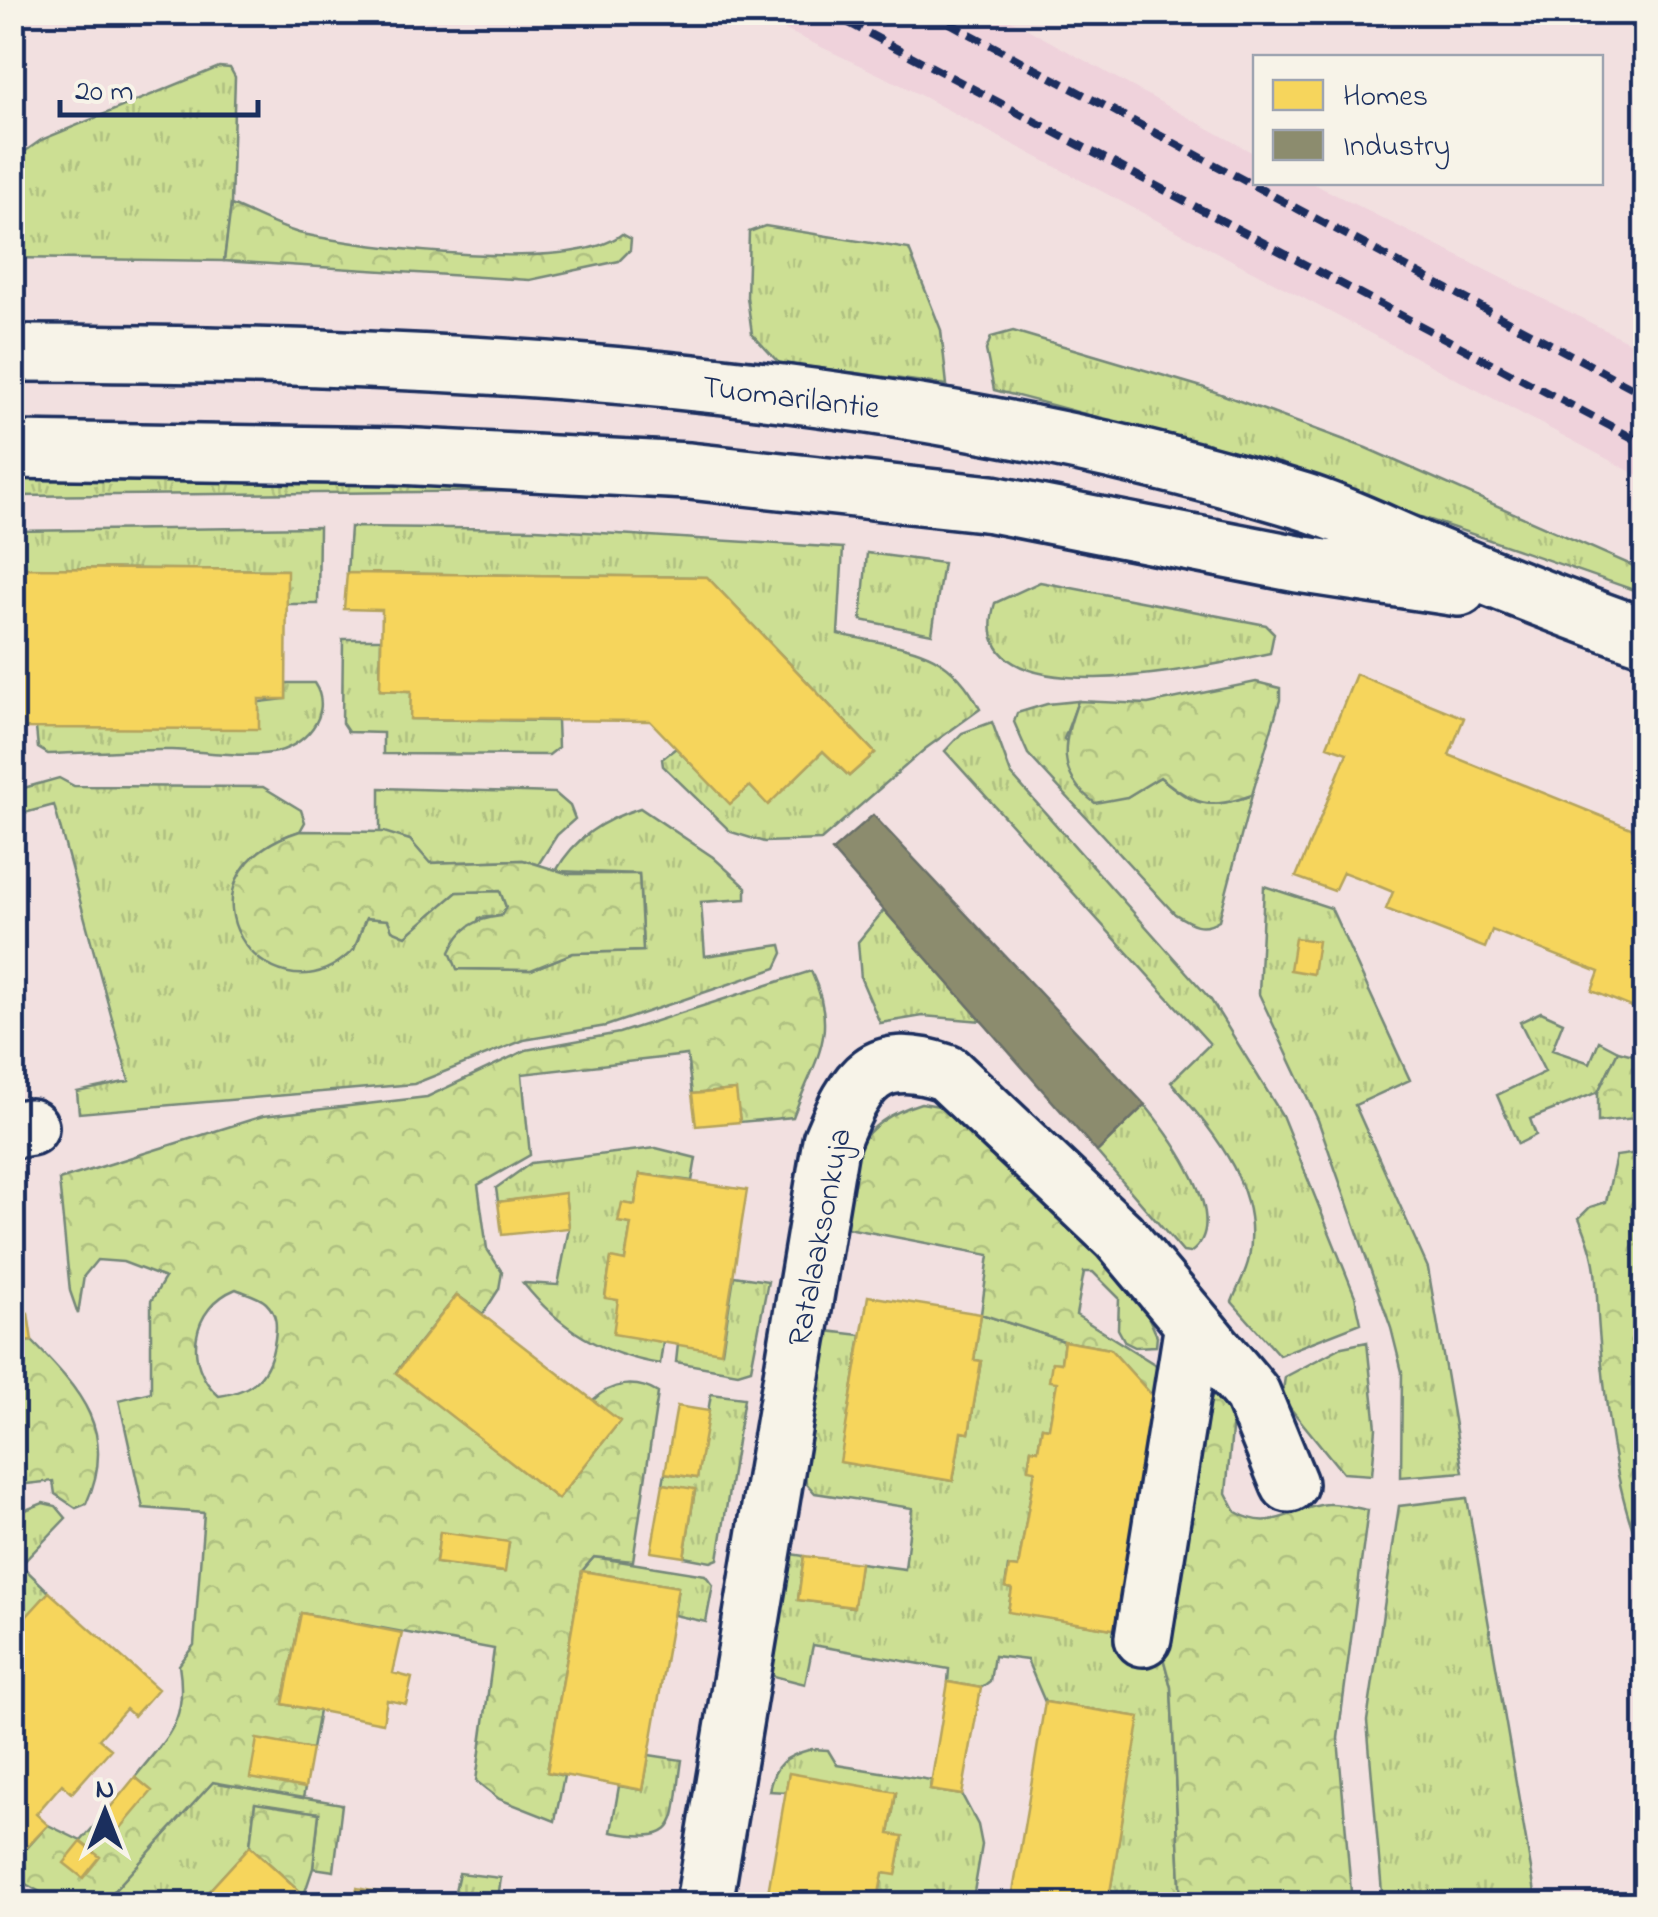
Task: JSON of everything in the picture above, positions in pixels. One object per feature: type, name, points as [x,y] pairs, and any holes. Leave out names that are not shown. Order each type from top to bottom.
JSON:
[{"type":"main road","name":"Tuomarilantie","points":[[12,353],[261,354],[596,373],[836,399],[1145,460],[1305,502],[1541,600],[1646,637]]},
{"type":"main road","name":"Tuomarilantie","points":[[12,450],[398,456],[689,471],[992,504],[1298,564],[1541,600]]},
{"type":"main road","name":"Ratalaaksonkuja","points":[[704,1904],[830,1140],[853,1089],[884,1068],[915,1062],[947,1074],[1119,1236],[1252,1394],[1289,1484]]},
{"type":"main road","points":[[1143,1638],[1193,1324]]},
{"type":"shaded area","points":[[750,13],[998,13],[1253,153],[1253,185],[1316,185],[1645,350],[1645,479],[901,85]]},
{"type":"green space","points":[[219,67],[230,68],[235,77],[231,205],[224,261],[13,258],[13,160],[41,140]]},
{"type":"green space","points":[[231,205],[303,234],[373,246],[468,254],[560,253],[597,246],[622,234],[631,239],[630,250],[619,261],[530,280],[224,261]]},
{"type":"green space","points":[[765,226],[909,249],[941,330],[947,385],[779,363],[752,334],[747,297],[749,232]]},
{"type":"green space","points":[[1013,331],[1202,387],[1366,448],[1645,571],[1645,594],[1322,484],[994,390],[986,350],[991,337]]},
{"type":"green space","points":[[12,475],[531,483],[533,491],[13,496]]},
{"type":"green space","points":[[319,527],[318,604],[286,604],[286,570],[13,568],[12,531]]},
{"type":"green space","points":[[350,527],[536,529],[843,548],[838,634],[903,647],[938,660],[967,687],[980,709],[925,749],[821,840],[764,842],[731,832],[663,766],[662,759],[676,748],[730,803],[750,786],[768,804],[823,751],[849,776],[875,753],[707,577],[347,573]]},
{"type":"green space","points":[[867,553],[943,563],[932,634],[861,620]]},
{"type":"green space","points":[[1040,582],[1266,625],[1274,633],[1270,653],[1199,667],[1098,678],[1052,675],[1015,664],[994,640],[995,603]]},
{"type":"green space","points":[[343,639],[381,639],[380,690],[411,691],[411,719],[557,721],[558,748],[549,755],[383,754],[383,733],[348,732],[342,723]]},
{"type":"green space","points":[[1256,682],[1280,688],[1280,700],[1252,795],[1213,804],[1184,794],[1160,777],[1127,797],[1095,803],[1073,781],[1066,744],[1078,701],[1148,704]]},
{"type":"green space","points":[[286,683],[314,683],[321,706],[313,728],[283,750],[247,755],[156,750],[48,754],[38,748],[36,728],[286,699]]},
{"type":"green space","points":[[1078,701],[1064,739],[1127,797],[1160,777],[1183,795],[1203,803],[1224,803],[1252,795],[1219,920],[1197,925],[1175,914],[1028,754],[1014,722],[1017,713],[1047,704]]},
{"type":"green space","points":[[992,722],[1011,774],[1211,1000],[1282,1115],[1355,1296],[1361,1323],[1279,1355],[1232,1302],[1249,1258],[1248,1207],[1231,1162],[1171,1082],[1210,1044],[945,751],[962,733]]},
{"type":"green space","points":[[59,778],[74,786],[263,787],[301,810],[305,822],[300,831],[262,849],[236,881],[354,950],[366,918],[421,922],[457,892],[500,891],[506,907],[501,916],[479,918],[458,969],[531,970],[573,953],[643,951],[639,874],[556,871],[591,831],[640,808],[713,857],[746,887],[746,899],[701,902],[705,956],[781,945],[783,953],[776,968],[606,1026],[524,1040],[414,1084],[79,1113],[77,1092],[129,1081],[54,805],[13,816],[13,791]]},
{"type":"green space","points":[[380,788],[555,793],[570,806],[575,819],[557,835],[538,865],[523,860],[429,863],[410,840],[380,832]]},
{"type":"green space","points":[[300,831],[384,832],[410,840],[430,863],[523,860],[569,874],[639,874],[643,951],[573,953],[531,970],[457,969],[450,952],[459,936],[476,922],[501,916],[506,907],[500,891],[457,892],[406,936],[392,930],[388,920],[366,918],[350,953],[318,972],[287,973],[261,960],[241,938],[232,910],[237,880],[258,852]]},
{"type":"green space","points":[[1264,886],[1331,908],[1410,1080],[1355,1105],[1428,1268],[1463,1472],[1401,1477],[1402,1372],[1391,1328],[1318,1120],[1259,994]]},
{"type":"green space","points":[[884,910],[982,1021],[923,1016],[880,1023],[861,979],[858,942]]},
{"type":"green space","points":[[811,971],[824,1012],[821,1046],[793,1117],[740,1122],[735,1090],[692,1094],[687,1055],[522,1074],[530,1155],[478,1185],[487,1249],[502,1272],[499,1289],[483,1314],[457,1295],[396,1372],[558,1499],[619,1422],[593,1400],[624,1385],[658,1393],[633,1561],[594,1557],[582,1571],[547,1772],[564,1776],[555,1821],[499,1799],[476,1781],[494,1649],[301,1613],[283,1704],[319,1711],[312,1749],[258,1740],[305,1788],[303,1798],[213,1782],[102,1904],[62,1904],[13,1877],[13,1839],[28,1847],[48,1825],[81,1841],[104,1815],[120,1828],[151,1791],[135,1777],[166,1738],[178,1714],[179,1665],[194,1645],[204,1513],[143,1508],[119,1400],[151,1392],[151,1301],[165,1278],[123,1262],[97,1260],[84,1276],[78,1314],[70,1291],[59,1180],[263,1116],[427,1097],[526,1050],[619,1033]],"holes":[[[236,1289],[260,1298],[270,1307],[275,1339],[259,1379],[242,1390],[219,1396],[200,1368],[197,1337],[209,1309]],[[440,1533],[509,1543],[504,1572],[436,1563]]]},
{"type":"green space","points":[[1541,1012],[1563,1022],[1552,1050],[1590,1063],[1599,1041],[1618,1051],[1598,1092],[1530,1119],[1536,1135],[1518,1144],[1497,1095],[1545,1072],[1520,1022]]},
{"type":"green space","points":[[1618,1051],[1645,1058],[1645,1117],[1598,1122],[1598,1092]]},
{"type":"green space","points":[[921,1103],[952,1108],[1015,1158],[1141,1301],[1157,1336],[1156,1346],[1135,1347],[1125,1342],[1118,1329],[1119,1298],[1093,1272],[1084,1272],[1076,1315],[1159,1367],[1157,1401],[1110,1349],[1064,1341],[981,1314],[989,1255],[837,1226],[845,1182],[867,1134],[880,1122]]},
{"type":"green space","points":[[1145,1105],[1181,1155],[1202,1199],[1202,1239],[1190,1253],[1183,1252],[1097,1152]]},
{"type":"green space","points":[[656,1148],[696,1158],[692,1181],[640,1174],[635,1205],[622,1204],[619,1222],[631,1224],[625,1261],[611,1259],[605,1297],[618,1300],[663,1342],[660,1364],[619,1354],[583,1337],[552,1314],[523,1283],[558,1285],[569,1228],[565,1194],[498,1202],[496,1188],[531,1163]]},
{"type":"green space","points":[[1646,1152],[1645,1560],[1626,1508],[1613,1448],[1595,1274],[1579,1218],[1590,1207],[1606,1202],[1616,1156]]},
{"type":"green space","points":[[734,1276],[768,1281],[751,1369],[738,1373],[676,1362],[678,1344],[722,1351]]},
{"type":"green space","points":[[981,1314],[1064,1341],[1061,1363],[1052,1363],[1057,1382],[1049,1428],[1042,1427],[1038,1450],[1031,1449],[1028,1468],[1035,1470],[1018,1568],[1008,1567],[1005,1587],[1012,1589],[1008,1611],[1119,1630],[1160,1646],[1171,1687],[1181,1904],[1108,1904],[1139,1717],[1045,1702],[1027,1660],[994,1656],[990,1681],[981,1688],[948,1682],[949,1669],[813,1645],[805,1684],[758,1672],[778,1552],[804,1556],[798,1600],[853,1607],[860,1563],[905,1569],[912,1508],[815,1493],[806,1483],[804,1466],[826,1331],[861,1335],[841,1462],[953,1481],[961,1432],[969,1433],[981,1361],[974,1360]]},
{"type":"green space","points":[[32,1341],[79,1395],[96,1434],[95,1478],[86,1504],[76,1508],[55,1494],[53,1481],[17,1485],[12,1343]]},
{"type":"green space","points":[[1367,1342],[1376,1428],[1372,1475],[1343,1473],[1282,1398],[1285,1377],[1342,1347]]},
{"type":"green space","points":[[1212,1388],[1234,1409],[1226,1493],[1236,1512],[1249,1518],[1272,1520],[1328,1504],[1368,1510],[1338,1738],[1352,1904],[1181,1904],[1171,1687],[1160,1646]]},
{"type":"green space","points":[[711,1394],[744,1398],[718,1559],[711,1562],[684,1557],[695,1490],[663,1484],[665,1473],[697,1478]]},
{"type":"green space","points":[[1467,1498],[1537,1904],[1383,1904],[1367,1721],[1399,1506]]},
{"type":"green space","points":[[43,1503],[56,1506],[66,1518],[21,1565],[49,1592],[17,1628],[27,1638],[13,1655],[13,1515]]},
{"type":"green space","points":[[594,1557],[705,1575],[713,1585],[706,1622],[674,1615],[678,1587],[582,1571]]},
{"type":"green space","points":[[812,1749],[828,1750],[837,1765],[931,1780],[930,1790],[962,1795],[978,1825],[982,1845],[972,1904],[877,1904],[883,1873],[896,1874],[903,1837],[889,1834],[896,1793],[789,1774],[786,1792],[769,1791],[782,1762]]},
{"type":"green space","points":[[649,1755],[682,1760],[670,1825],[651,1835],[611,1832],[619,1786],[643,1790]]},
{"type":"green space","points":[[213,1782],[342,1804],[334,1871],[313,1868],[319,1813],[255,1804],[250,1846],[197,1904],[102,1904]]},
{"type":"green space","points":[[255,1803],[319,1813],[313,1868],[304,1895],[250,1846]]},
{"type":"green space","points":[[459,1873],[501,1878],[497,1904],[452,1904]]},
{"type":"building: Homes","points":[[12,568],[287,570],[286,699],[259,699],[259,729],[12,728]]},
{"type":"building: Homes","points":[[347,573],[707,577],[875,753],[849,776],[823,751],[768,805],[750,786],[730,804],[650,721],[410,719],[411,691],[380,690],[382,610],[344,609]]},
{"type":"building: Homes","points":[[1356,674],[1464,718],[1449,755],[1646,834],[1646,1013],[1592,991],[1599,972],[1492,930],[1485,948],[1386,909],[1393,892],[1369,882],[1343,872],[1334,891],[1296,877],[1347,753],[1327,746]]},
{"type":"building: Homes","points":[[1295,938],[1318,941],[1313,974],[1290,970]]},
{"type":"building: Homes","points":[[736,1090],[740,1122],[696,1126],[692,1094]]},
{"type":"building: Homes","points":[[640,1174],[747,1190],[721,1352],[613,1334],[618,1300],[605,1298],[611,1258],[625,1261],[631,1224],[618,1222],[622,1203],[635,1205]]},
{"type":"building: Homes","points":[[565,1193],[569,1228],[502,1235],[498,1202]]},
{"type":"building: Homes","points":[[457,1295],[620,1421],[558,1499],[396,1373]]},
{"type":"building: Homes","points":[[868,1296],[981,1314],[974,1360],[981,1361],[969,1433],[961,1432],[953,1481],[840,1462]]},
{"type":"building: Homes","points":[[28,1313],[32,1341],[12,1343],[12,1315]]},
{"type":"building: Homes","points":[[1064,1341],[1110,1349],[1157,1401],[1119,1630],[1008,1612],[1012,1589],[1005,1587],[1009,1567],[1018,1568],[1035,1470],[1028,1469],[1031,1449],[1038,1450],[1042,1427],[1049,1428],[1057,1382],[1049,1381],[1052,1362],[1061,1363]]},
{"type":"building: Homes","points":[[677,1406],[709,1411],[697,1478],[665,1473]]},
{"type":"building: Homes","points":[[663,1484],[695,1489],[684,1557],[651,1552]]},
{"type":"building: Homes","points":[[440,1532],[509,1542],[505,1572],[436,1563]]},
{"type":"building: Homes","points":[[804,1556],[860,1563],[854,1607],[798,1600]]},
{"type":"building: Homes","points":[[582,1571],[678,1587],[643,1790],[547,1772]]},
{"type":"building: Homes","points":[[49,1592],[158,1689],[134,1716],[126,1709],[99,1739],[111,1749],[72,1793],[62,1784],[36,1814],[48,1825],[27,1847],[12,1839],[12,1655],[27,1638],[16,1628]]},
{"type":"building: Homes","points":[[301,1613],[402,1633],[393,1673],[412,1678],[406,1704],[387,1700],[383,1723],[283,1704]]},
{"type":"building: Homes","points":[[948,1682],[981,1688],[962,1795],[930,1790]]},
{"type":"building: Homes","points":[[1045,1702],[1140,1717],[1108,1904],[1011,1904]]},
{"type":"building: Homes","points":[[257,1739],[312,1749],[305,1788],[250,1778]]},
{"type":"building: Homes","points":[[789,1773],[896,1792],[889,1834],[903,1836],[896,1875],[883,1873],[877,1904],[766,1904]]},
{"type":"building: Homes","points":[[135,1777],[152,1791],[120,1829],[104,1815]]},
{"type":"building: Homes","points":[[81,1842],[100,1857],[83,1878],[64,1863]]},
{"type":"building: Homes","points":[[250,1846],[304,1895],[295,1904],[197,1904]]},
{"type":"building: Homes","points":[[357,1888],[402,1897],[401,1904],[354,1904]]},
{"type":"building: Industry","points":[[873,815],[1145,1105],[1097,1152],[832,851]]},
{"type":"railway","points":[[828,12],[1646,445]]},
{"type":"railway","points":[[929,12],[1646,395]]}]
